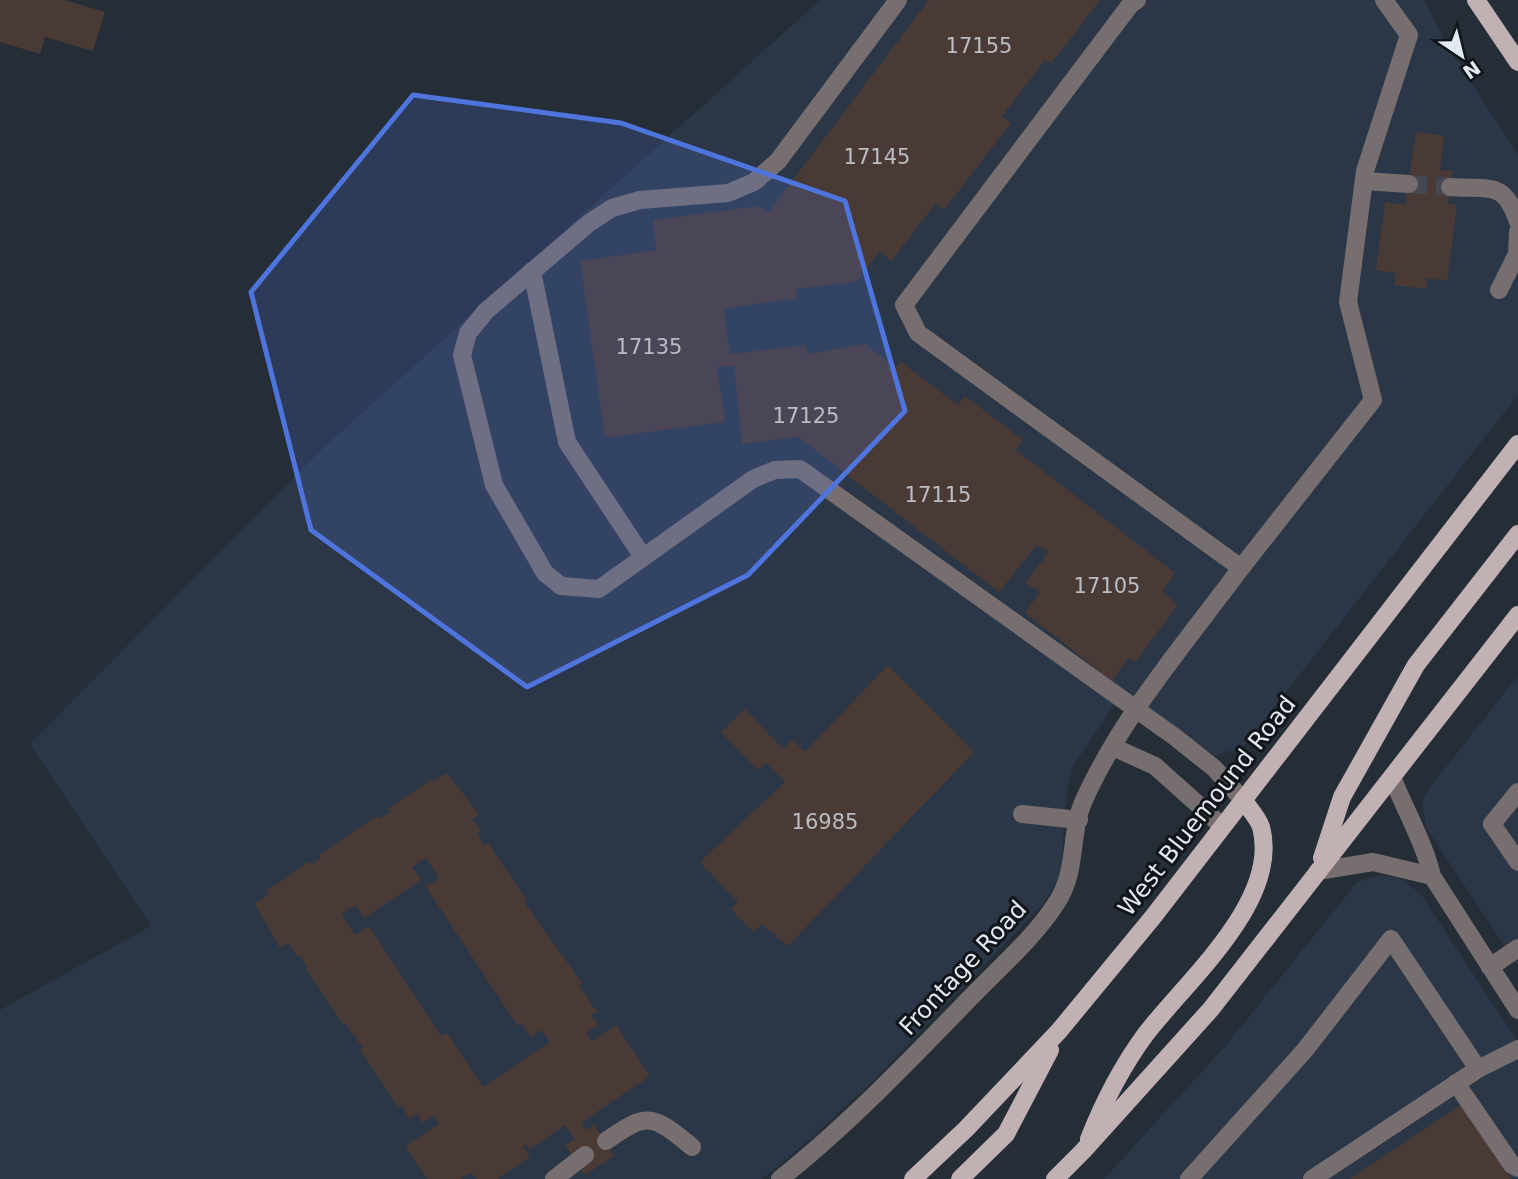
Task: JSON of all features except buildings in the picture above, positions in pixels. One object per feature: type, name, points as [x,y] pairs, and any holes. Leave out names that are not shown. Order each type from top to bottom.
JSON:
[{"type":"main road","points":[[1476,0],[1518,62]]},
{"type":"main road","name":"West Bluemound Road","points":[[913,1179],[966,1129],[1059,1031],[1243,800],[1518,444]]},
{"type":"main road","points":[[1318,871],[1342,797],[1416,665],[1518,534]]},
{"type":"main road","points":[[1055,1179],[1083,1152],[1211,1009],[1518,614]]},
{"type":"main road","points":[[1083,1152],[1111,1086],[1145,1036],[1243,915],[1253,893],[1264,854],[1261,825],[1243,800]]},
{"type":"main road","points":[[960,1179],[1006,1134],[1059,1031]]},
{"type":"street","points":[[898,0],[778,161],[754,182],[728,192],[640,200],[612,208],[589,223],[486,311],[468,333],[462,355],[494,485],[545,573],[561,586],[599,589],[753,479],[775,470],[800,469],[1214,768],[1243,800]]},
{"type":"street","points":[[1137,0],[1130,5],[904,304],[918,333],[1241,568]]},
{"type":"street","points":[[1384,0],[1409,35],[1364,181],[1409,184]]},
{"type":"street","name":"Frontage Road","points":[[780,1179],[917,1052],[1031,935],[1057,903],[1068,883],[1082,803],[1135,711],[1241,568],[1373,400],[1348,302],[1364,181]]},
{"type":"street","points":[[1450,187],[1499,191],[1510,198],[1518,222]]},
{"type":"street","points":[[1499,290],[1517,254],[1518,232]]},
{"type":"street","points":[[533,271],[567,442],[643,557]]},
{"type":"street","points":[[1113,747],[1155,766],[1222,826]]},
{"type":"street","points":[[1392,777],[1412,827],[1426,851],[1432,876],[1518,1010]]},
{"type":"street","points":[[1518,792],[1492,824],[1518,862]]},
{"type":"street","points":[[1022,814],[1079,820]]},
{"type":"street","points":[[1318,871],[1373,862],[1432,876]]},
{"type":"street","points":[[1189,1179],[1305,1050],[1391,939],[1478,1069]]},
{"type":"street","points":[[1490,967],[1518,948]]},
{"type":"street","points":[[1312,1179],[1478,1069],[1518,1049]]},
{"type":"street","points":[[1456,1083],[1512,1165],[1518,1168]]},
{"type":"street","points":[[606,1141],[629,1124],[645,1120],[662,1122],[692,1147]]},
{"type":"street","points":[[554,1179],[585,1155]]},
{"type":"highlighted area","points":[[413,95],[621,123],[845,201],[905,411],[748,575],[527,687],[311,530],[251,292]]},
{"type":"shaded area","points":[[820,0],[1424,0],[1447,45],[1518,155],[1518,395],[1243,747],[1214,756],[1124,690],[1072,768],[1066,797],[1061,875],[1043,904],[873,1081],[806,1143],[762,1179],[0,1179],[0,1010],[151,926],[30,744],[321,450]]},
{"type":"shaded area","points":[[1518,676],[1518,966],[1427,829],[1422,802],[1430,787]]},
{"type":"shaded area","points":[[1380,875],[1397,877],[1420,893],[1518,1042],[1518,1179],[1104,1179],[1228,1043],[1357,882]]},
{"type":"tunnel","points":[[1409,184],[1450,187]]}]
